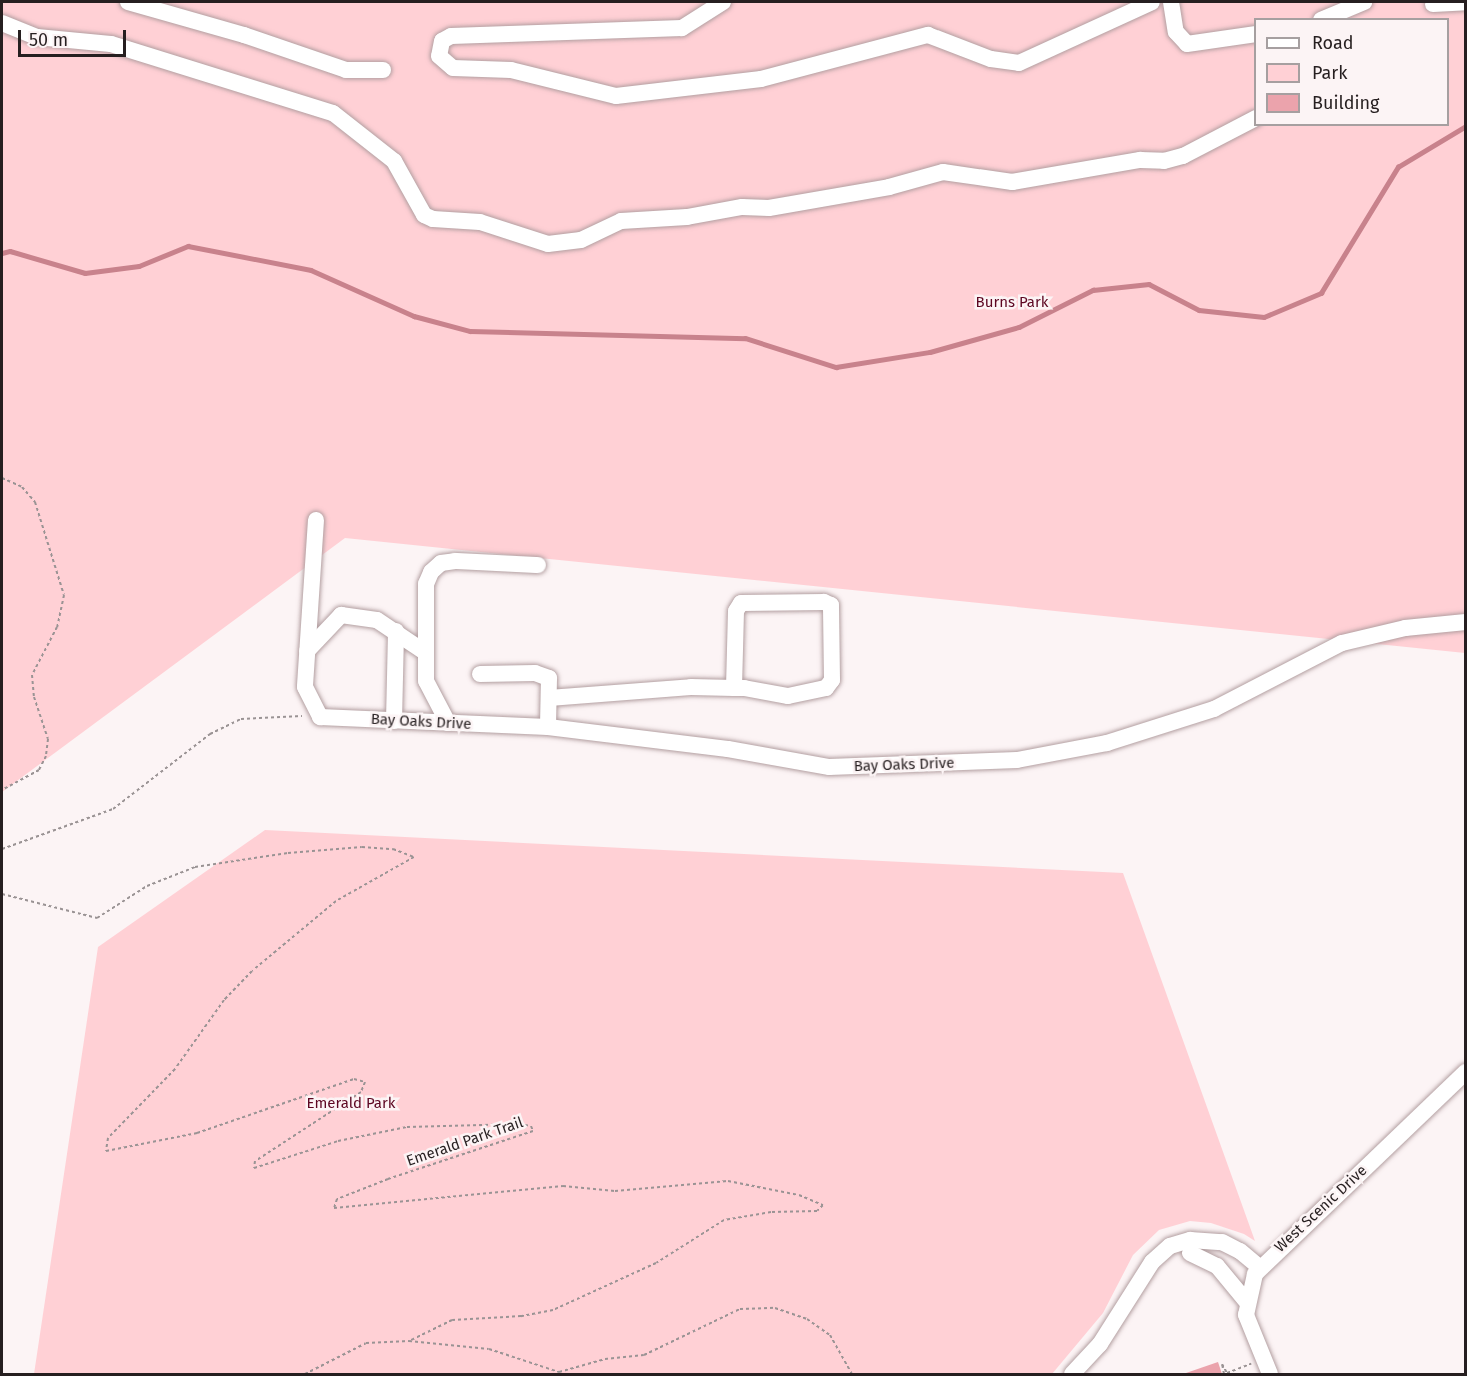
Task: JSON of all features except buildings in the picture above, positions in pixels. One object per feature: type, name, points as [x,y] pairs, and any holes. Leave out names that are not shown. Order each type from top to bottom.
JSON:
[{"type":"street","points":[[128,2],[244,35],[346,70],[383,70]]},
{"type":"street","points":[[723,2],[682,28],[451,36],[442,41],[439,56],[453,68],[511,70],[616,96],[761,79],[928,36],[991,59],[1019,63],[1152,2]]},
{"type":"street","points":[[1171,2],[1176,32],[1186,44],[1254,34]]},
{"type":"street","points":[[1326,18],[1364,2]]},
{"type":"street","points":[[1431,8],[1466,2]]},
{"type":"street","points":[[2,23],[37,37],[111,44],[333,113],[394,161],[424,214],[433,219],[480,222],[548,244],[581,240],[621,221],[687,217],[742,207],[769,208],[889,187],[943,172],[1012,182],[1131,162],[1164,161],[1183,156],[1254,119]]},
{"type":"street","points":[[316,520],[305,687],[320,717]]},
{"type":"street","points":[[448,723],[426,681],[426,584],[431,572],[441,563],[538,566]]},
{"type":"street","points":[[549,698],[691,687],[734,688],[788,696],[826,688],[832,680],[831,605],[824,602],[741,603],[736,611],[734,688]]},
{"type":"street","points":[[307,651],[341,615],[377,621],[396,631],[426,653]]},
{"type":"street","name":"Bay Oaks Drive","points":[[320,717],[548,727],[728,749],[829,766],[1017,760],[1097,746],[1182,722],[1342,643],[1405,628],[1466,622]]},
{"type":"street","points":[[394,720],[396,631]]},
{"type":"street","points":[[480,674],[535,673],[549,678],[548,727]]},
{"type":"street","name":"West Scenic Drive","points":[[1246,1301],[1260,1268],[1466,1072]]},
{"type":"street","points":[[1072,1374],[1100,1344],[1152,1262],[1170,1246],[1190,1240],[1222,1242],[1260,1268]]},
{"type":"street","points":[[1190,1253],[1217,1266],[1246,1301],[1246,1315],[1270,1374]]},
{"type":"path","points":[[2,478],[22,487],[35,502],[64,595],[57,627],[32,675],[34,697],[48,739],[46,756],[39,770],[2,790]]},
{"type":"path","points":[[2,849],[113,809],[210,734],[241,719],[276,715],[320,717]]},
{"type":"path","name":"Emerald Park Trail","points":[[2,894],[97,918],[147,886],[195,867],[288,853],[362,847],[393,849],[414,857],[336,901],[252,971],[224,1000],[175,1069],[108,1138],[106,1151],[197,1133],[354,1079],[365,1082],[361,1092],[255,1161],[254,1168],[338,1141],[406,1127],[519,1124],[531,1126],[532,1131],[378,1183],[337,1199],[334,1208],[339,1210],[563,1186],[615,1191],[728,1181],[798,1196],[823,1205],[817,1211],[771,1212],[724,1220],[656,1263],[553,1310],[521,1316],[452,1320],[409,1341]]},
{"type":"path","points":[[305,1374],[366,1343],[409,1341],[489,1349],[559,1373],[605,1359],[644,1355],[740,1309],[775,1308],[807,1319],[830,1335],[852,1374]]},
{"type":"path","points":[[1224,1374],[1222,1364],[1227,1373],[1256,1362]]},
{"type":"path","points":[[958,1374],[976,1374]]},
{"type":"green space","name":"Burns Park","points":[[2,2],[1465,2],[1465,653],[345,538],[2,792]]},
{"type":"green space","name":"Emerald Park","points":[[265,830],[1123,873],[1255,1241],[1244,1234],[1211,1223],[1190,1221],[1159,1230],[1133,1255],[1103,1313],[1052,1374],[34,1374],[98,947]]},
{"type":"waterway","points":[[2,253],[10,251],[85,273],[139,266],[188,246],[311,270],[414,316],[470,331],[745,338],[836,367],[930,352],[1019,327],[1093,290],[1149,284],[1199,310],[1264,317],[1321,293],[1398,167],[1466,126]]}]
